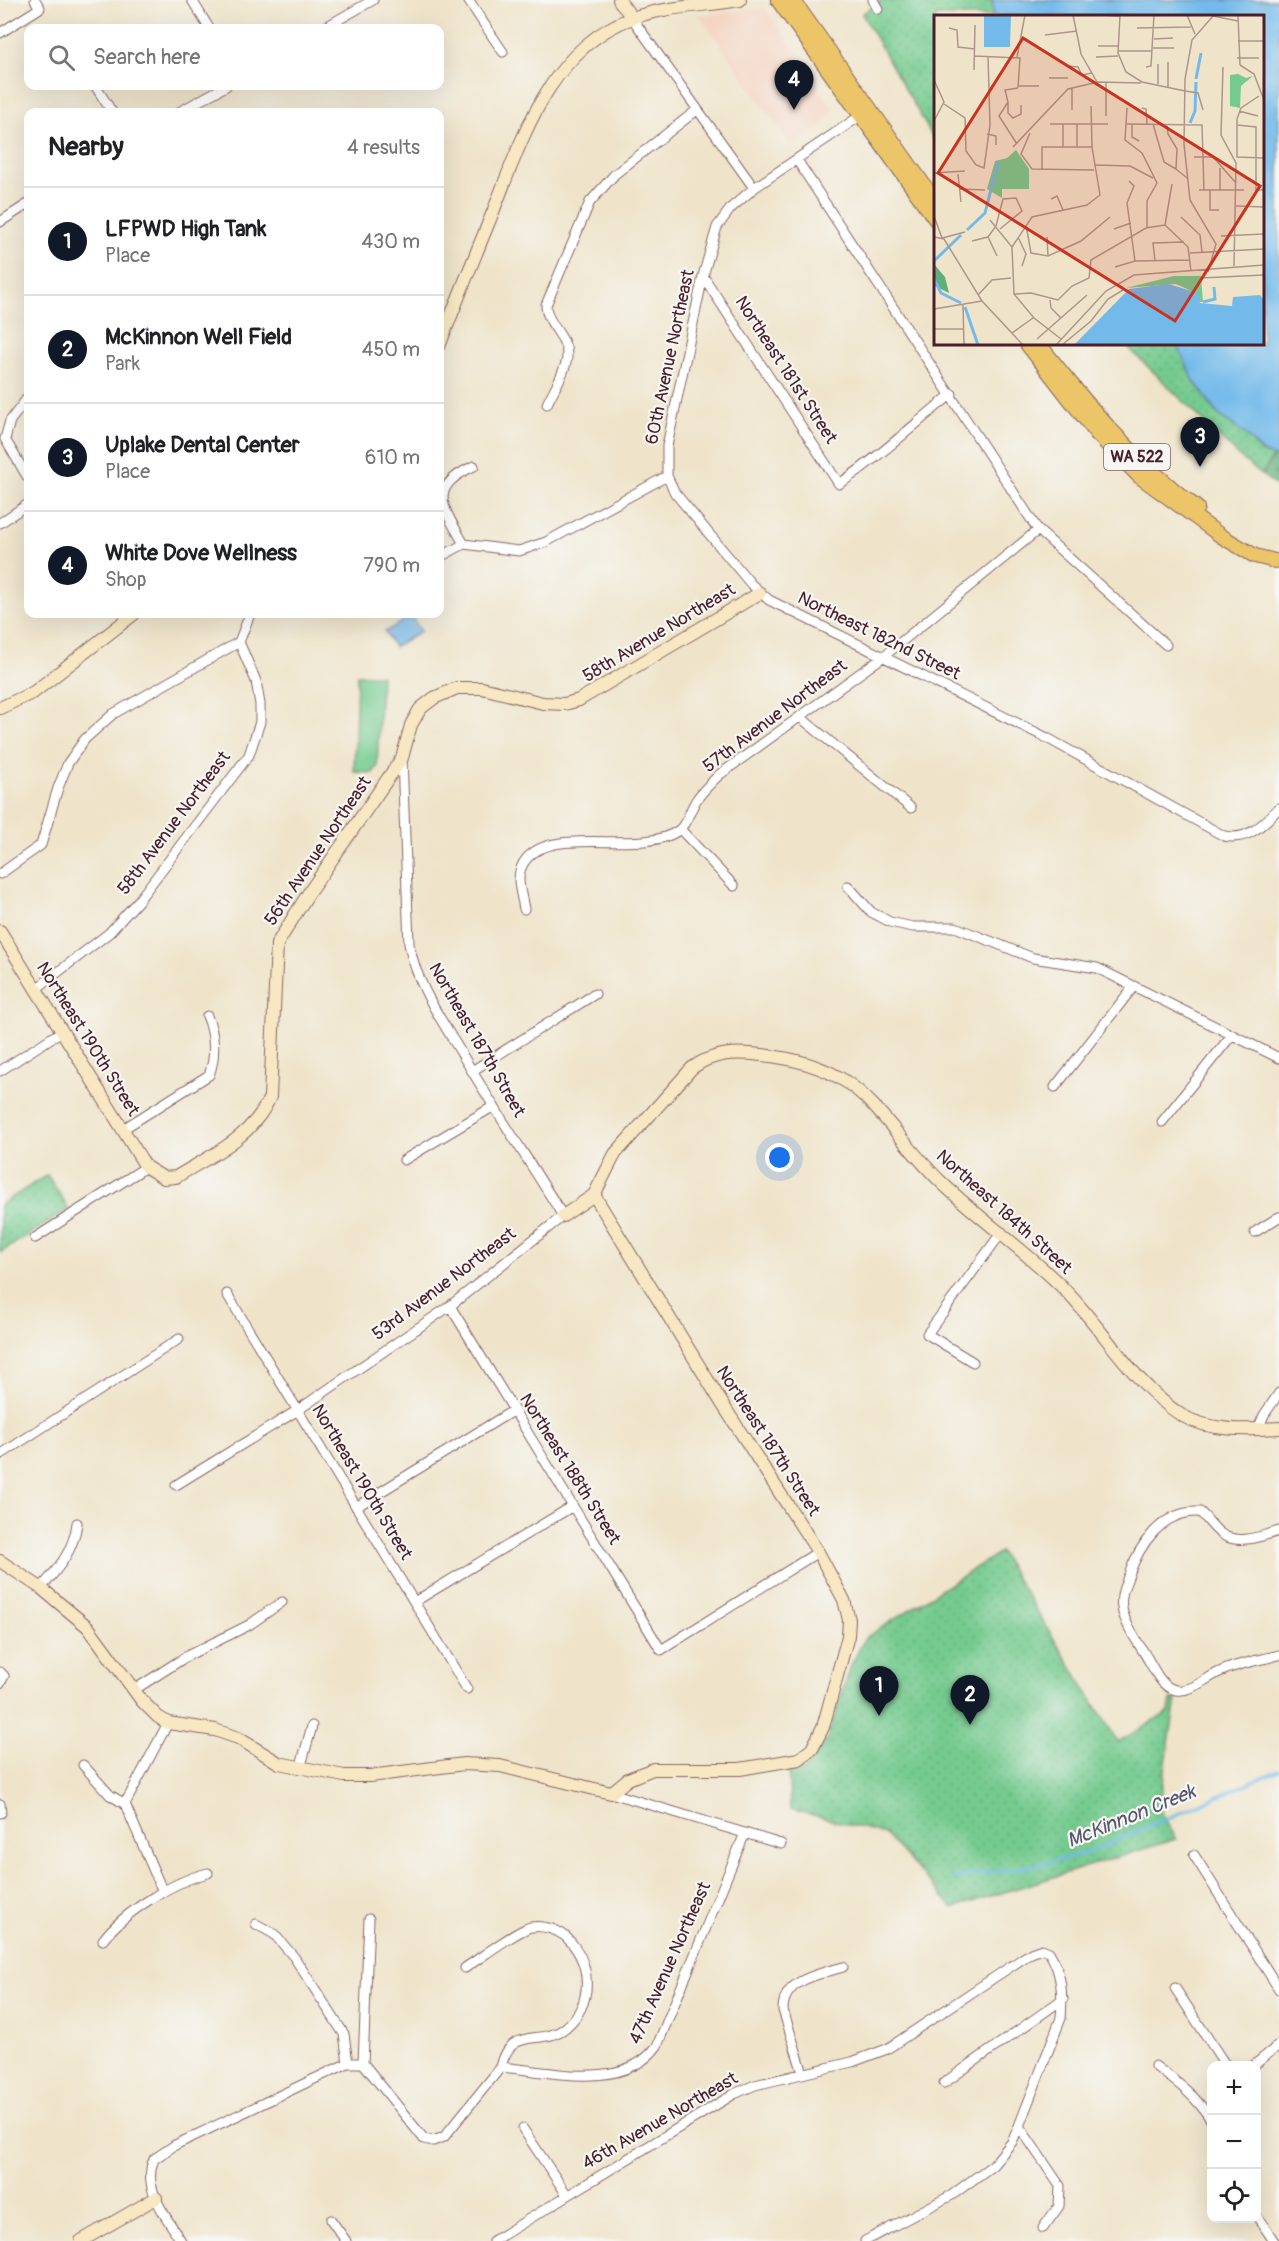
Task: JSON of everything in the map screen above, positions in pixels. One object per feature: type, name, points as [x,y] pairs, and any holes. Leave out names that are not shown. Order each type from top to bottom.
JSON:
[{"type":"main road","points":[[778,0],[934,199]]},
{"type":"main road","points":[[793,0],[934,217]]},
{"type":"main road","name":"WA 522","points":[[1028,345],[1097,434],[1139,476],[1221,536],[1255,556],[1277,562]]},
{"type":"main road","name":"WA 522","points":[[1040,345],[1110,431],[1150,469],[1185,498],[1277,562]]},
{"type":"street","points":[[192,0],[206,24]]},
{"type":"street","points":[[331,24],[373,0]]},
{"type":"street","points":[[468,0],[503,52]]},
{"type":"street","points":[[619,0],[754,188]]},
{"type":"street","points":[[444,334],[533,113],[581,49],[607,30],[632,18],[694,2],[704,6],[740,0]]},
{"type":"street","points":[[873,0],[878,9]]},
{"type":"street","points":[[0,33],[38,4]]},
{"type":"street","points":[[98,90],[109,108]]},
{"type":"street","points":[[186,108],[219,90]]},
{"type":"street","points":[[547,404],[568,358],[566,348],[546,314],[546,305],[590,202],[615,174],[697,110]]},
{"type":"street","name":"60th Avenue Northeast","points":[[667,476],[667,446],[703,276],[717,227],[731,208],[754,188],[865,112]]},
{"type":"street","points":[[797,160],[1038,530],[1166,645]]},
{"type":"street","points":[[0,222],[24,207]]},
{"type":"street","name":"Northeast 181st Street","points":[[703,276],[839,484],[870,464],[900,435],[951,394]]},
{"type":"street","points":[[24,402],[10,421],[5,439],[24,471]]},
{"type":"street","points":[[444,495],[454,475],[474,466]]},
{"type":"street","points":[[444,555],[464,544],[519,551],[546,542],[667,476]]},
{"type":"street","name":"Northeast 182nd Street","points":[[667,476],[689,512],[760,594],[1118,776],[1224,836],[1236,838],[1254,832],[1279,808]]},
{"type":"street","points":[[0,523],[24,507]]},
{"type":"street","points":[[444,509],[464,544]]},
{"type":"street","name":"57th Avenue Northeast","points":[[680,830],[698,798],[719,775],[884,656],[1038,530]]},
{"type":"street","name":"58th Avenue Northeast","points":[[402,758],[411,725],[420,710],[450,690],[482,687],[554,704],[579,700],[642,666],[760,594]]},
{"type":"street","points":[[0,708],[34,692],[129,618]]},
{"type":"street","points":[[0,874],[41,845],[68,763],[85,739],[101,723],[239,642],[248,618]]},
{"type":"street","name":"58th Avenue Northeast","points":[[36,989],[110,933],[138,902],[249,755],[260,722],[260,704],[256,681],[239,642]]},
{"type":"street","points":[[800,717],[911,808]]},
{"type":"street","name":"Northeast 187th Street","points":[[402,758],[409,944],[413,966],[420,985],[563,1216]]},
{"type":"street","name":"56th Avenue Northeast","points":[[146,1167],[164,1178],[176,1177],[239,1138],[263,1112],[270,1097],[277,944],[308,894],[402,758]]},
{"type":"street","points":[[524,909],[519,884],[521,867],[536,851],[554,843],[649,842],[680,830],[734,886]]},
{"type":"street","points":[[848,886],[871,912],[890,922],[913,927],[955,927],[1033,958],[1097,968],[1279,1058]]},
{"type":"street","name":"Northeast 190th Street","points":[[0,930],[146,1167]]},
{"type":"street","points":[[1055,1087],[1134,986]]},
{"type":"street","points":[[472,1071],[595,994]]},
{"type":"street","points":[[123,1129],[209,1075],[213,1066],[213,1030],[207,1016]]},
{"type":"street","points":[[0,1071],[62,1031]]},
{"type":"street","points":[[1162,1122],[1231,1036]]},
{"type":"street","name":"Northeast 184th Street","points":[[692,1068],[716,1055],[740,1053],[805,1061],[832,1072],[867,1097],[936,1176],[1061,1286],[1146,1384],[1169,1406],[1184,1416],[1204,1424],[1258,1429],[1279,1428]]},
{"type":"street","name":"53rd Avenue Northeast","points":[[176,1485],[298,1410],[450,1306],[563,1216],[594,1195],[615,1154],[692,1068]]},
{"type":"street","points":[[404,1160],[494,1106]]},
{"type":"street","points":[[35,1238],[146,1167]]},
{"type":"street","name":"Northeast 187th Street","points":[[594,1195],[723,1405],[818,1552],[844,1600],[849,1620],[848,1635],[830,1704],[812,1749],[799,1759],[740,1769],[653,1768],[637,1773],[611,1793]]},
{"type":"street","points":[[1255,1232],[1279,1217]]},
{"type":"street","points":[[973,1362],[927,1334],[1002,1232]]},
{"type":"street","name":"Northeast 190th Street","points":[[227,1294],[467,1689]]},
{"type":"street","name":"Northeast 188th Street","points":[[450,1306],[661,1650],[818,1552]]},
{"type":"street","points":[[0,1455],[179,1339]]},
{"type":"street","points":[[1258,1429],[1264,1415],[1279,1393]]},
{"type":"street","points":[[356,1507],[514,1410]]},
{"type":"street","points":[[414,1602],[573,1506]]},
{"type":"street","points":[[1279,1531],[1241,1539],[1230,1538],[1220,1533],[1200,1512],[1184,1512],[1152,1533],[1138,1549],[1122,1593],[1122,1605],[1124,1617],[1157,1675],[1165,1685],[1176,1690],[1188,1689],[1223,1670],[1279,1655]]},
{"type":"street","points":[[41,1588],[62,1565],[75,1538],[77,1523]]},
{"type":"street","points":[[0,1561],[41,1588],[88,1627],[150,1710],[168,1723],[229,1734],[279,1763],[344,1776],[370,1776],[464,1764],[500,1766],[611,1793],[781,1844]]},
{"type":"street","points":[[134,1690],[187,1656],[249,1625],[282,1602]]},
{"type":"street","points":[[125,1804],[168,1723]]},
{"type":"street","points":[[300,1768],[312,1726]]},
{"type":"street","points":[[83,1765],[110,1795],[125,1804],[163,1892]]},
{"type":"street","name":"47th Avenue Northeast","points":[[501,2067],[601,2076],[619,2073],[649,2058],[657,2046],[746,1833]]},
{"type":"street","points":[[1194,1855],[1279,1989]]},
{"type":"street","points":[[103,1940],[112,1928],[163,1892],[191,1877],[208,1873]]},
{"type":"street","points":[[369,1919],[363,2063],[424,2139],[434,2141],[444,2137],[501,2067],[504,2053],[516,2042],[564,2029],[583,2004],[588,1985],[585,1964],[576,1947],[561,1933],[545,1927],[529,1927],[465,1968]]},
{"type":"street","points":[[256,1924],[274,1934],[300,1966],[344,2034],[348,2063]]},
{"type":"street","name":"46th Avenue Northeast","points":[[493,2241],[734,2094],[755,2085],[852,2062],[887,2049],[1031,1953],[1042,1949],[1049,1952],[1054,1961],[1063,1999]]},
{"type":"street","points":[[803,2073],[783,2010],[783,2002],[786,1994],[803,1980],[843,1966]]},
{"type":"street","points":[[1175,1988],[1223,2061]]},
{"type":"street","points":[[944,2083],[1063,1999]]},
{"type":"street","points":[[865,2241],[972,2182],[993,2165],[1011,2142],[1019,2126],[1061,2019],[1063,1999]]},
{"type":"street","points":[[1259,2061],[1279,2045]]},
{"type":"street","points":[[181,2241],[156,2198],[149,2177],[154,2159],[175,2145],[348,2063],[363,2063]]},
{"type":"street","points":[[1155,2066],[1203,2106],[1208,2115]]},
{"type":"street","points":[[1203,2106],[1207,2103]]},
{"type":"street","points":[[1019,2126],[1060,2186],[1059,2206],[1042,2228]]},
{"type":"street","points":[[524,2129],[567,2195]]},
{"type":"street","points":[[81,2241],[156,2198]]},
{"type":"street","points":[[330,2220],[346,2241]]},
{"type":"street","points":[[1261,2221],[1274,2241]]},
{"type":"shaded area","points":[[765,8],[834,109],[824,124],[791,146],[699,15]]},
{"type":"green space","points":[[882,0],[992,0],[994,15],[934,15],[934,139],[862,14]]},
{"type":"green space","points":[[1126,345],[1177,345],[1194,381],[1218,414],[1245,434],[1261,452],[1273,456],[1262,475],[1242,459]]},
{"type":"green space","points":[[1273,456],[1279,459],[1279,488],[1262,475]]},
{"type":"green space","points":[[357,675],[381,675],[377,767],[373,773],[354,772]]},
{"type":"green space","points":[[47,1175],[69,1209],[0,1253],[0,1205]]},
{"type":"green space","points":[[1000,1552],[1118,1742],[1169,1712],[1171,1699],[1176,1699],[1159,1807],[1176,1839],[953,1908],[885,1834],[790,1809],[789,1771],[805,1770],[827,1739],[852,1663],[865,1638]]},
{"type":"water","points":[[992,0],[1279,0],[1279,459],[1262,452],[1245,434],[1218,414],[1194,381],[1177,345],[1264,345],[1264,15],[994,15]]},
{"type":"water","points":[[408,618],[412,618],[421,631],[394,647],[385,632]]},
{"type":"waterway","name":"McKinnon Creek","points":[[953,1878],[1033,1866],[1090,1852],[1279,1770]]},
{"type":"place","name":"White Dove Wellness","points":[[794,110]]},
{"type":"place","name":"Uplake Dental Center","points":[[1200,467]]},
{"type":"place","name":"LFPWD High Tank","points":[[879,1716]]},
{"type":"place","name":"McKinnon Well Field","points":[[970,1725]]}]
